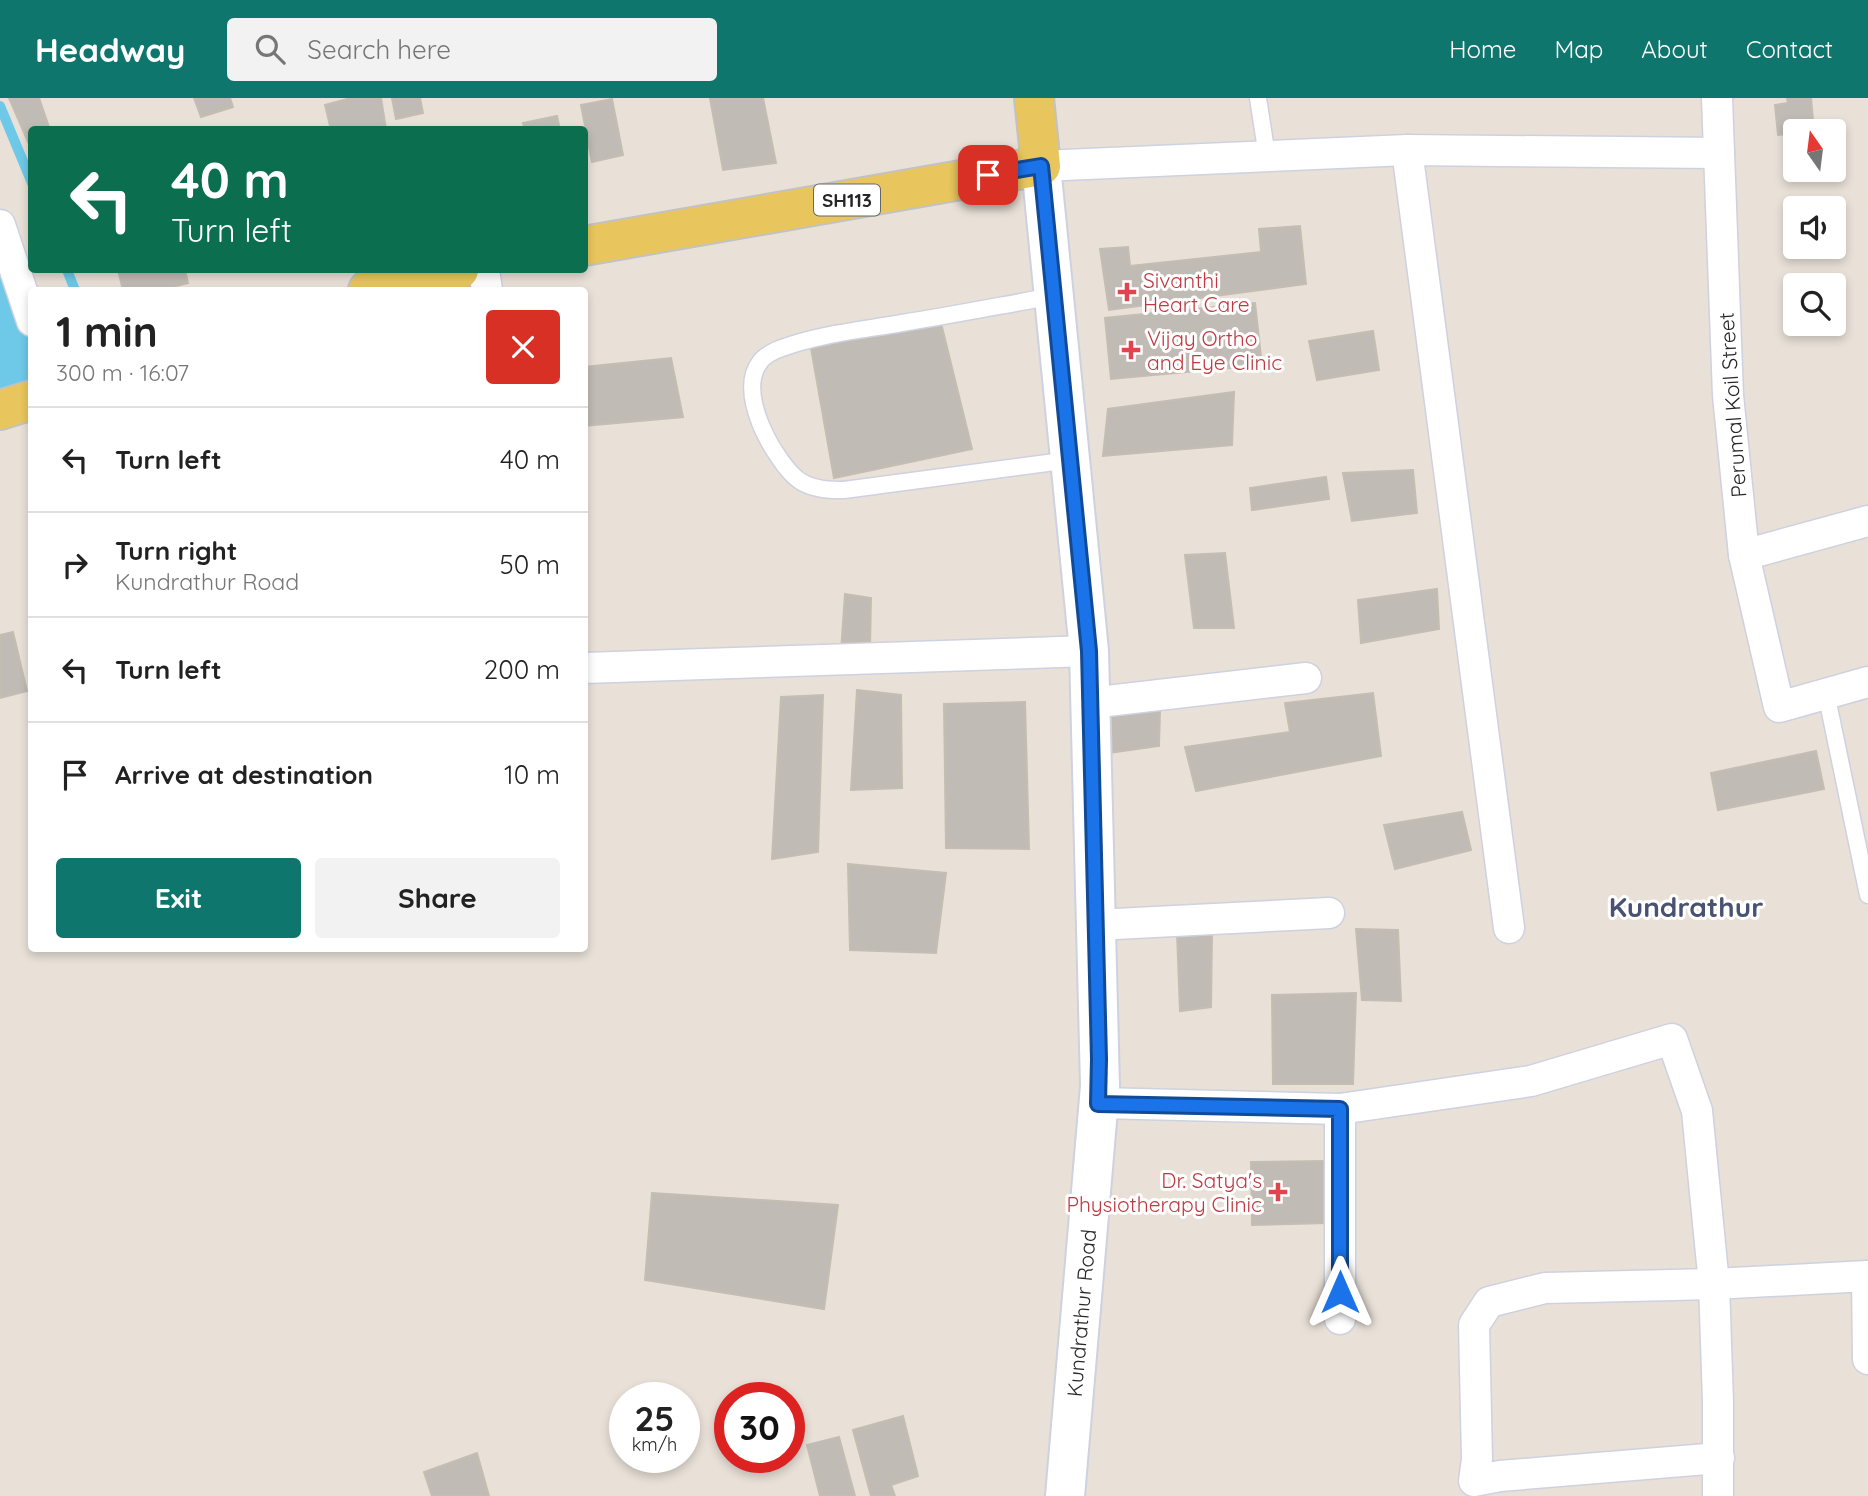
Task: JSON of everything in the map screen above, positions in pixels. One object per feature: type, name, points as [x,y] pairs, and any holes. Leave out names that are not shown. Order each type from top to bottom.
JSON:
[{"type":"main road","points":[[1034,98],[1041,166]]},
{"type":"main road","name":"SH113","points":[[588,245],[1041,166]]},
{"type":"main road","points":[[382,287],[446,273]]},
{"type":"main road","points":[[0,410],[28,401]]},
{"type":"street","name":"Perumal Koil Street","points":[[1717,98],[1728,395],[1744,555],[1779,707],[1826,693]]},
{"type":"street","points":[[1041,166],[1407,150],[1720,153]]},
{"type":"street","points":[[1407,150],[1509,928]]},
{"type":"street","name":"Kundrathur Road","points":[[1041,166],[1089,651],[1100,1086],[1065,1496]]},
{"type":"street","points":[[0,225],[28,309]]},
{"type":"street","points":[[1744,555],[1868,521]]},
{"type":"street","points":[[588,668],[1089,651]]},
{"type":"street","points":[[1090,703],[1306,678]]},
{"type":"street","points":[[1826,693],[1868,682]]},
{"type":"street","points":[[1096,925],[1329,913]]},
{"type":"street","points":[[1098,1104],[1340,1109],[1531,1081],[1672,1039],[1697,1111],[1714,1284],[1718,1496]]},
{"type":"street","points":[[1340,1109],[1340,1318]]},
{"type":"street","points":[[1719,1458],[1500,1476],[1474,1488],[1474,1325],[1489,1302],[1545,1289],[1867,1276],[1868,1359]]},
{"type":"lane","points":[[1258,98],[1267,156]]},
{"type":"lane","points":[[1054,296],[823,337],[780,348],[761,360],[752,374],[753,400],[760,423],[778,457],[802,484],[819,491],[1070,460]]},
{"type":"lane","points":[[1826,693],[1868,895]]},
{"type":"water","points":[[0,233],[28,328],[28,380],[0,389]]},
{"type":"building","points":[[9,98],[39,98],[49,126],[28,126],[28,142]]},
{"type":"building","points":[[194,98],[230,98],[233,107],[201,117]]},
{"type":"building","points":[[351,98],[381,98],[386,126],[330,126],[325,105]]},
{"type":"building","points":[[392,98],[420,98],[423,113],[396,119]]},
{"type":"building","points":[[710,98],[763,98],[776,163],[723,170]]},
{"type":"building","points":[[1787,98],[1811,98],[1813,119],[1783,119],[1783,134],[1778,135],[1775,105],[1788,103]]},
{"type":"building","points":[[612,99],[623,155],[592,162],[588,126],[585,126],[581,105]]},
{"type":"building","points":[[557,116],[559,126],[524,126],[523,123]]},
{"type":"building","points":[[1300,226],[1306,284],[1109,310],[1100,249],[1128,247],[1130,266],[1261,252],[1259,229]]},
{"type":"building","points":[[119,273],[186,273],[188,283],[172,287],[122,287]]},
{"type":"building","points":[[1255,303],[1262,365],[1111,379],[1105,318]]},
{"type":"building","points":[[941,323],[972,449],[834,478],[811,348]]},
{"type":"building","points":[[1373,331],[1379,370],[1317,380],[1309,341]]},
{"type":"building","points":[[671,358],[683,417],[588,426],[588,367]]},
{"type":"building","points":[[1234,392],[1232,445],[1103,456],[1108,409]]},
{"type":"building","points":[[1413,470],[1417,513],[1352,521],[1343,473]]},
{"type":"building","points":[[1326,477],[1329,499],[1252,510],[1250,488]]},
{"type":"building","points":[[1225,553],[1234,628],[1194,628],[1185,555]]},
{"type":"building","points":[[1437,589],[1439,629],[1361,643],[1358,600]]},
{"type":"building","points":[[845,594],[871,598],[870,648],[841,652]]},
{"type":"building","points":[[13,632],[27,691],[0,698],[0,635]]},
{"type":"building","points":[[857,690],[901,695],[902,788],[851,790]]},
{"type":"building","points":[[1373,693],[1381,756],[1196,791],[1185,747],[1290,732],[1285,703]]},
{"type":"building","points":[[823,695],[818,852],[772,859],[781,697]]},
{"type":"building","points":[[1025,702],[1029,849],[946,848],[944,704]]},
{"type":"building","points":[[1160,710],[1159,746],[1101,754],[1100,713]]},
{"type":"building","points":[[1816,751],[1824,789],[1718,810],[1711,773]]},
{"type":"building","points":[[1462,812],[1471,850],[1395,869],[1384,825]]},
{"type":"building","points":[[848,864],[946,873],[936,953],[850,950]]},
{"type":"building","points":[[1356,929],[1398,930],[1401,1001],[1362,1000]]},
{"type":"building","points":[[1177,933],[1212,934],[1211,1007],[1180,1011]]},
{"type":"building","points":[[1356,993],[1353,1084],[1273,1084],[1272,995]]},
{"type":"building","points":[[1326,1161],[1327,1223],[1252,1225],[1251,1162]]},
{"type":"building","points":[[652,1193],[838,1205],[824,1309],[645,1280]]},
{"type":"building","points":[[903,1416],[918,1476],[891,1485],[895,1496],[871,1496],[853,1430]]},
{"type":"building","points":[[839,1437],[855,1496],[820,1496],[807,1445]]},
{"type":"building","points":[[477,1453],[489,1496],[432,1496],[424,1472]]},
{"type":"waterway","points":[[0,106],[28,173]]},
{"type":"waterway","points":[[68,273],[74,287]]},
{"type":"place","name":"Sivanthi Heart Care","points":[[1127,292]]},
{"type":"place","name":"Vijay Ortho and Eye Clinic","points":[[1131,350]]},
{"type":"place","name":"Dr. Satya's Physiotherapy Clinic","points":[[1278,1192]]},
{"type":"district","name":"Kundrathur","points":[[1686,906]]},
{"type":"route","points":[[988,175],[1041,166],[1089,651],[1100,1086],[1098,1104],[1340,1109],[1340,1292]]}]
